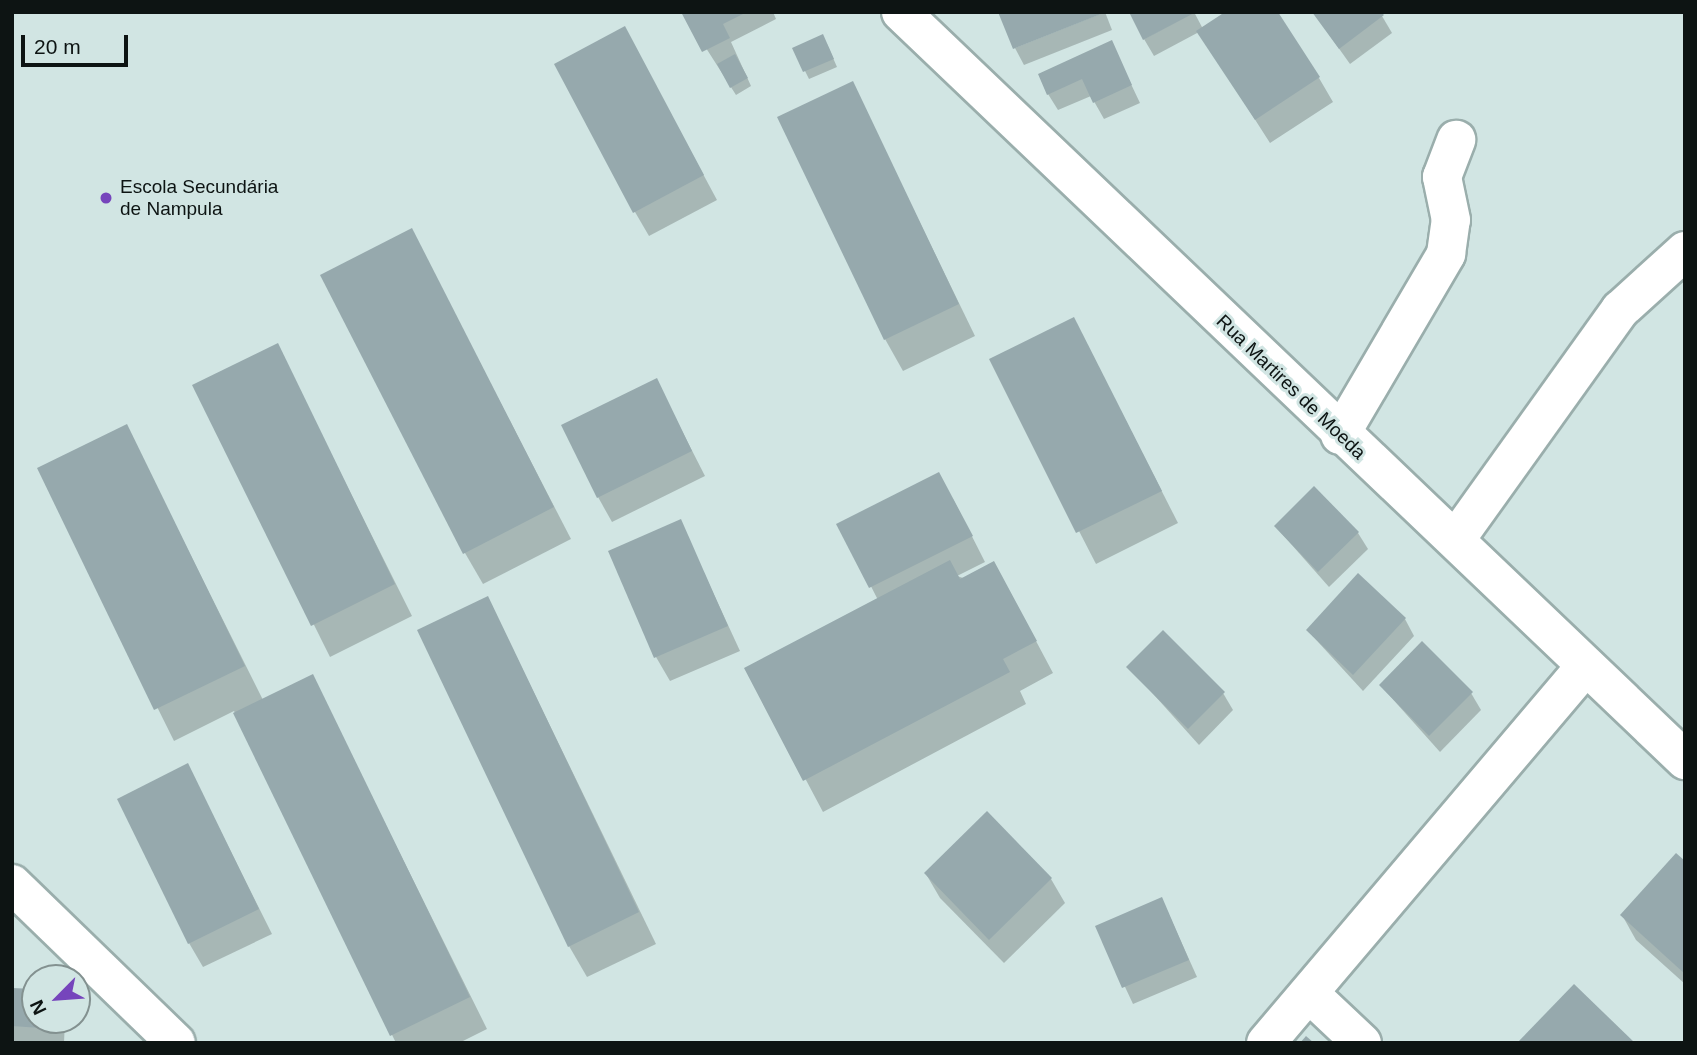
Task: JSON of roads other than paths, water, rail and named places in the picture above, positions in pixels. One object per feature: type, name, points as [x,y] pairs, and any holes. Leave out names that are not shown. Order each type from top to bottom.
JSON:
[{"type":"street","name":"Rua Martires de Moeda","points":[[901,12],[1340,435],[1456,539],[1583,669],[1685,760]]},
{"type":"street","points":[[1340,435],[1447,254],[1451,220],[1441,177],[1456,140]]},
{"type":"street","points":[[1456,539],[1620,310],[1685,251]]},
{"type":"street","points":[[1266,1043],[1311,995],[1583,669]]},
{"type":"street","points":[[12,884],[176,1043]]},
{"type":"street","points":[[1311,995],[1362,1043]]},
{"type":"place","name":"Escola Secundária de Nampula","points":[[106,198]]}]
